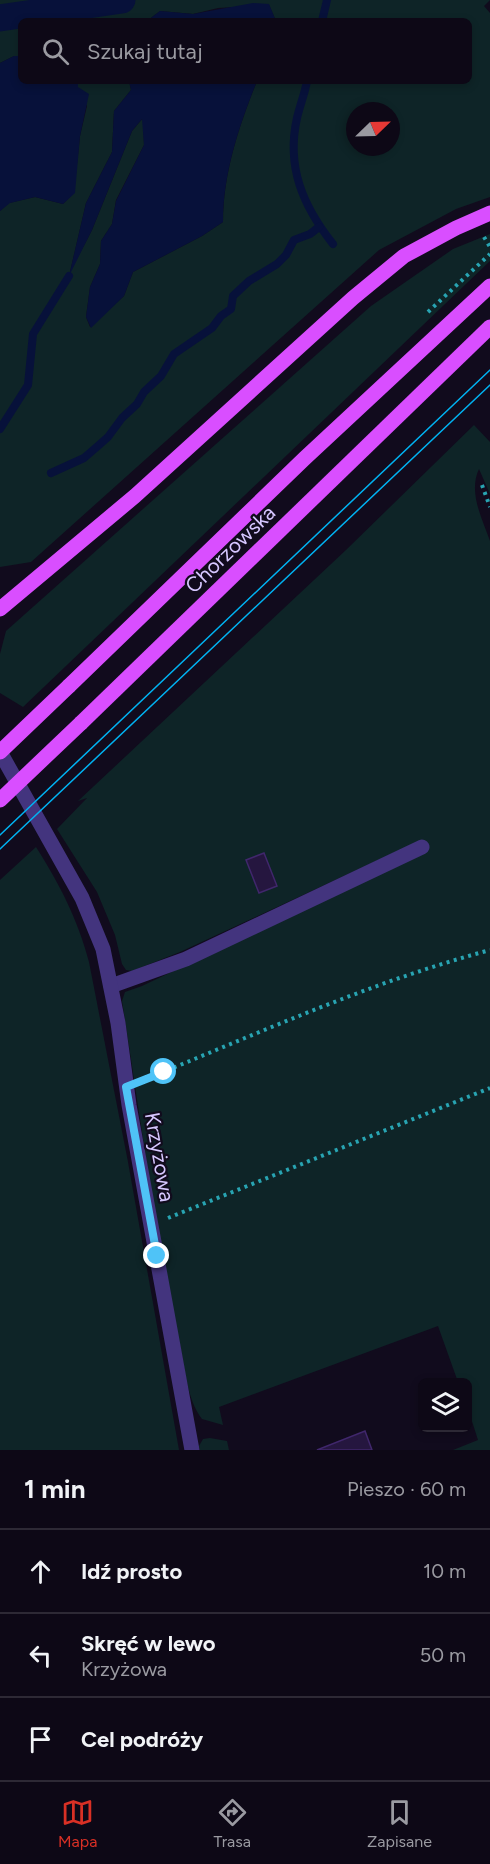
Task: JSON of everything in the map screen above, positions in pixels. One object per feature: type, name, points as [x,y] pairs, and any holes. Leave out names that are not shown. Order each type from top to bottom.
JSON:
[{"type":"main road","points":[[0,609],[135,496],[353,298],[404,256],[490,213]]},
{"type":"main road","name":"Chorzowska","points":[[0,752],[305,458],[490,286]]},
{"type":"main road","name":"Chorzowska","points":[[0,800],[490,327]]},
{"type":"street","name":"Krzyżowa","points":[[0,752],[82,898],[103,949],[118,1023],[126,1087],[192,1450]]},
{"type":"street","points":[[111,986],[186,958],[422,847]]},
{"type":"path","points":[[482,485],[490,507]]},
{"type":"path","points":[[126,1087],[336,1001],[427,968],[490,950]]},
{"type":"path","points":[[151,1223],[490,1088]]},
{"type":"green space","points":[[0,0],[490,0],[484,6],[490,13],[490,197],[456,209],[379,250],[31,562],[0,567],[0,211],[9,203],[35,197],[63,204],[74,193],[80,136],[87,106],[77,84],[130,84],[131,90],[114,111],[112,152],[86,203],[70,272],[92,230],[132,131],[143,118],[144,145],[116,200],[112,224],[101,241],[100,264],[90,287],[86,317],[90,327],[124,296],[133,272],[202,236],[223,222],[226,186],[233,150],[256,84],[472,84],[472,18],[275,18],[269,5],[218,8],[193,14],[160,11],[151,18],[18,18],[18,56],[0,63]]},
{"type":"green space","points":[[490,234],[490,261],[23,707],[0,693],[0,654],[6,631],[371,306],[453,249]]},
{"type":"green space","points":[[474,425],[490,442],[490,494],[479,469],[475,487],[477,505],[490,541],[490,1450],[453,1450],[478,1440],[472,1421],[472,1378],[457,1378],[438,1326],[219,1407],[223,1425],[202,1419],[193,1403],[187,1384],[163,1259],[122,1001],[125,992],[424,852],[419,841],[180,952],[132,971],[126,970],[122,964],[115,935],[97,892],[57,829],[87,798],[78,801],[346,550]]},
{"type":"green space","points":[[36,847],[67,902],[89,962],[128,1162],[179,1450],[0,1450],[0,880]]},
{"type":"green space","points":[[203,1439],[227,1441],[229,1450],[200,1450],[199,1446]]},
{"type":"shaded area","points":[[253,3],[269,4],[275,18],[151,18],[160,11],[193,14]]},
{"type":"shaded area","points":[[18,56],[18,84],[78,84],[78,87],[89,94],[80,136],[75,193],[63,204],[35,197],[10,203],[0,211],[0,63]]},
{"type":"shaded area","points":[[130,84],[256,84],[233,150],[226,186],[223,222],[202,236],[133,272],[124,296],[91,328],[86,317],[90,287],[100,264],[101,241],[112,224],[116,201],[144,145],[142,119],[132,131],[92,230],[69,276],[86,203],[112,152],[114,111],[131,90]]},
{"type":"building","points":[[264,853],[277,886],[259,893],[246,860]]},
{"type":"building","points":[[365,1431],[372,1450],[317,1450]]},
{"type":"waterway","points":[[0,18],[122,0]]},
{"type":"waterway","points":[[323,18],[327,0]]},
{"type":"waterway","points":[[306,84],[294,136],[296,169],[313,215],[333,244]]},
{"type":"waterway","points":[[51,473],[84,458],[108,437],[122,418],[137,404],[144,392],[161,376],[174,354],[212,328],[221,316],[231,309],[233,296],[249,281],[277,264],[286,255],[294,240],[310,234],[319,227]]},
{"type":"waterway","points":[[0,429],[28,385],[33,334],[69,276]]},
{"type":"tram line","points":[[0,835],[490,370]]},
{"type":"tram line","points":[[0,849],[490,385]]},
{"type":"route","points":[[157,1256],[126,1087],[164,1072]]}]
